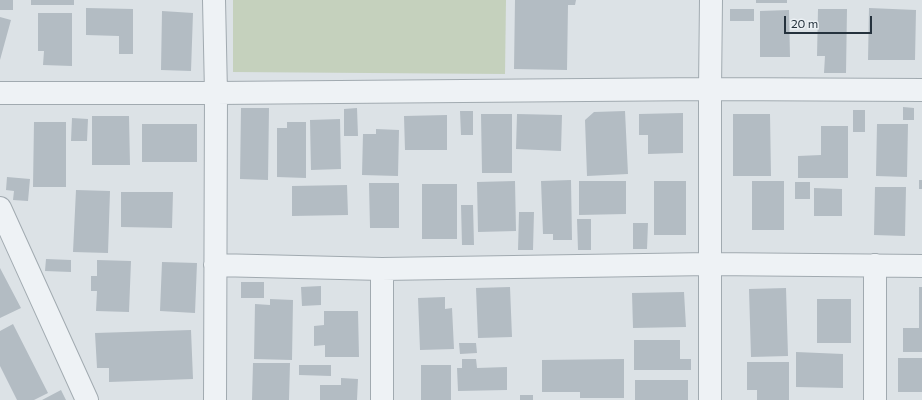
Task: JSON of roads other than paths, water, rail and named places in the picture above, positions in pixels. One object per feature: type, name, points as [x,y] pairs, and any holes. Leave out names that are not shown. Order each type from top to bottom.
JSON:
[{"type":"street","points":[[214,0],[216,93],[215,400]]},
{"type":"street","points":[[710,400],[711,0]]},
{"type":"street","points":[[0,93],[216,93],[710,89],[922,90]]},
{"type":"street","points":[[0,208],[87,400]]},
{"type":"street","points":[[215,265],[382,269],[710,264],[922,266]]},
{"type":"street","points":[[875,265],[875,400]]},
{"type":"street","points":[[382,269],[382,400]]}]
